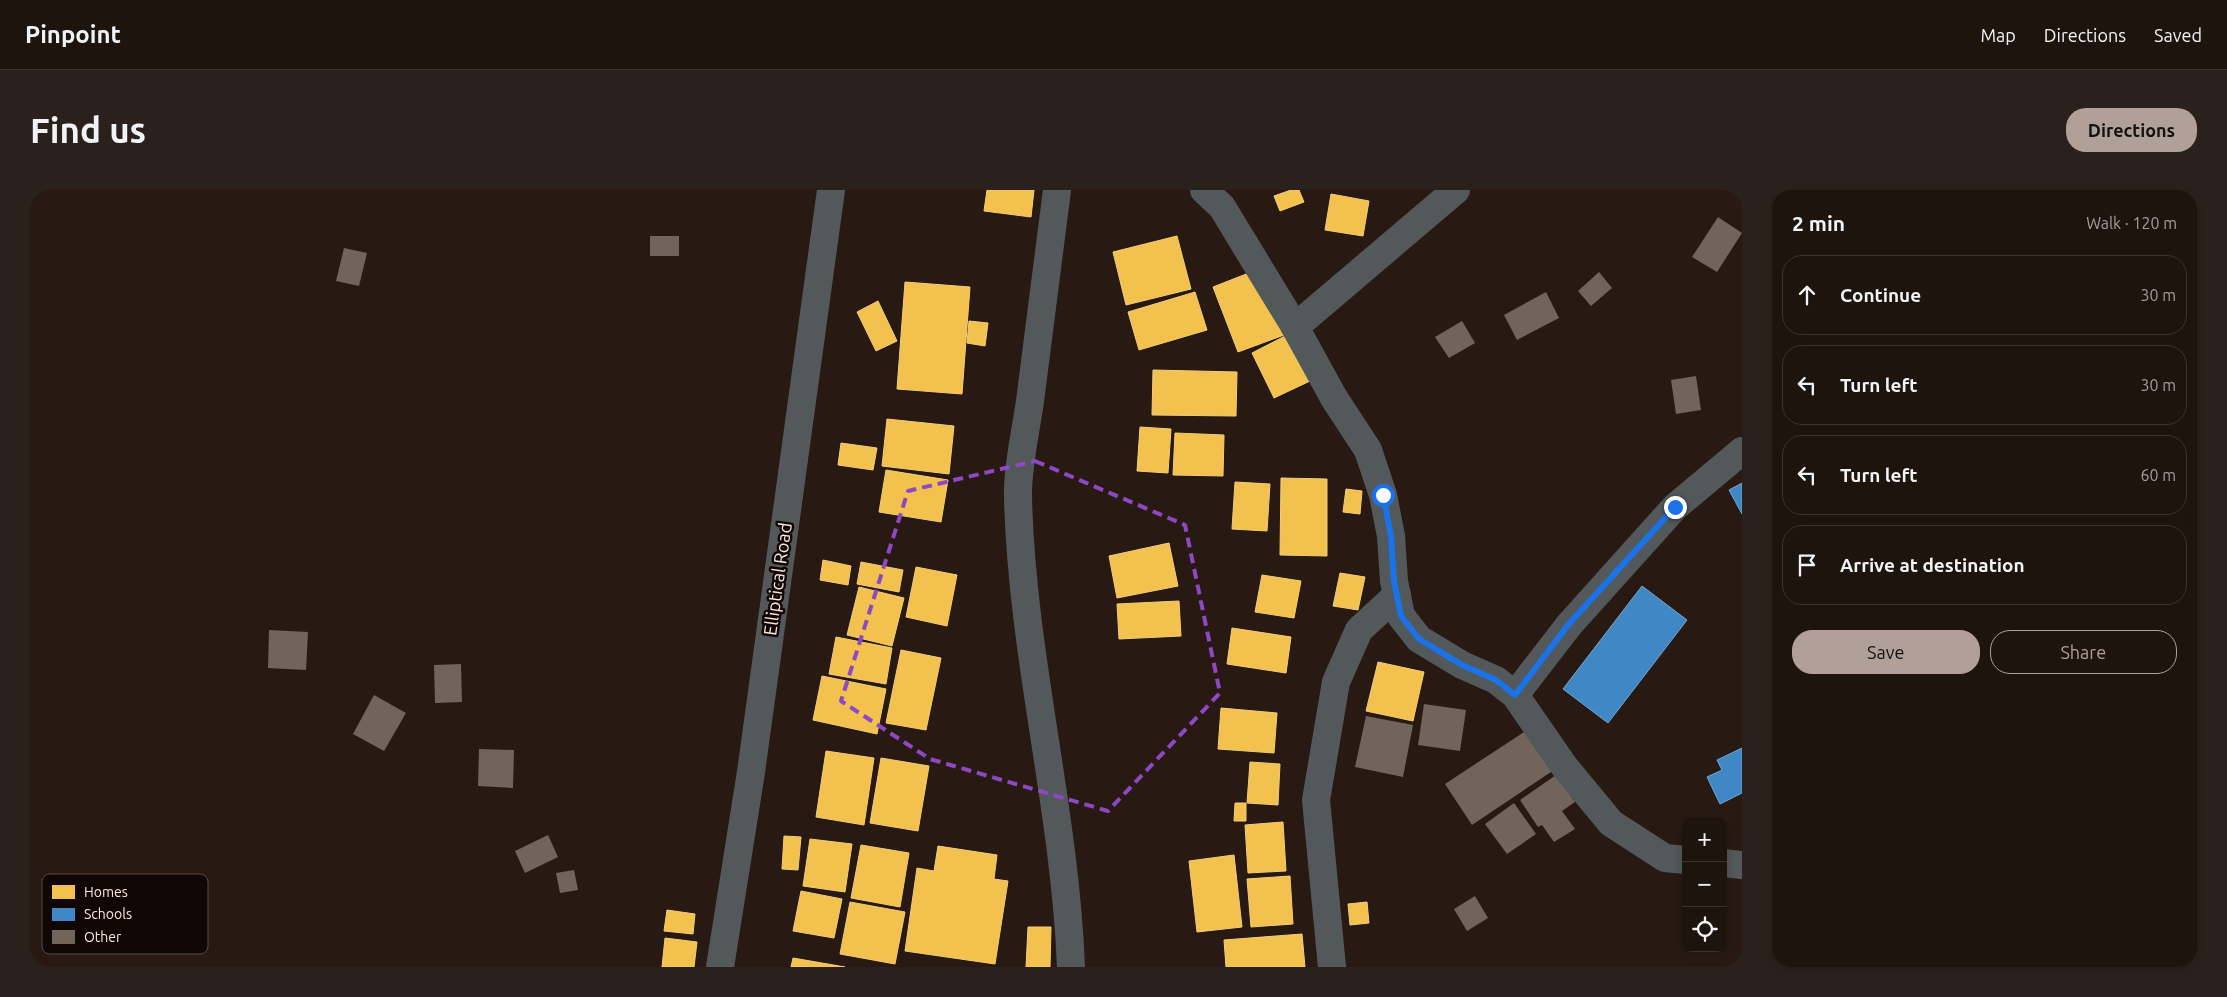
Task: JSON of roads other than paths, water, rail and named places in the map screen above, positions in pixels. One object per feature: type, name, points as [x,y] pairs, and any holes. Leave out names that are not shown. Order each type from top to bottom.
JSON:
[{"type":"street","name":"Elliptical Road","points":[[720,967],[752,763],[830,190]]},
{"type":"street","points":[[1057,190],[1018,496],[1025,588],[1035,675],[1062,851],[1069,919],[1071,967]]},
{"type":"street","points":[[1204,190],[1222,207],[1295,327],[1334,398],[1368,450],[1383,495],[1391,536],[1401,616],[1419,639],[1462,665],[1496,680],[1515,695],[1564,766],[1611,823],[1665,858],[1682,860]]},
{"type":"street","points":[[1295,327],[1456,190]]},
{"type":"street","points":[[1515,695],[1568,625],[1675,507],[1742,451]]},
{"type":"street","points":[[1332,967],[1316,800],[1336,682],[1359,630],[1397,595]]},
{"type":"street","points":[[1727,863],[1742,865]]}]
